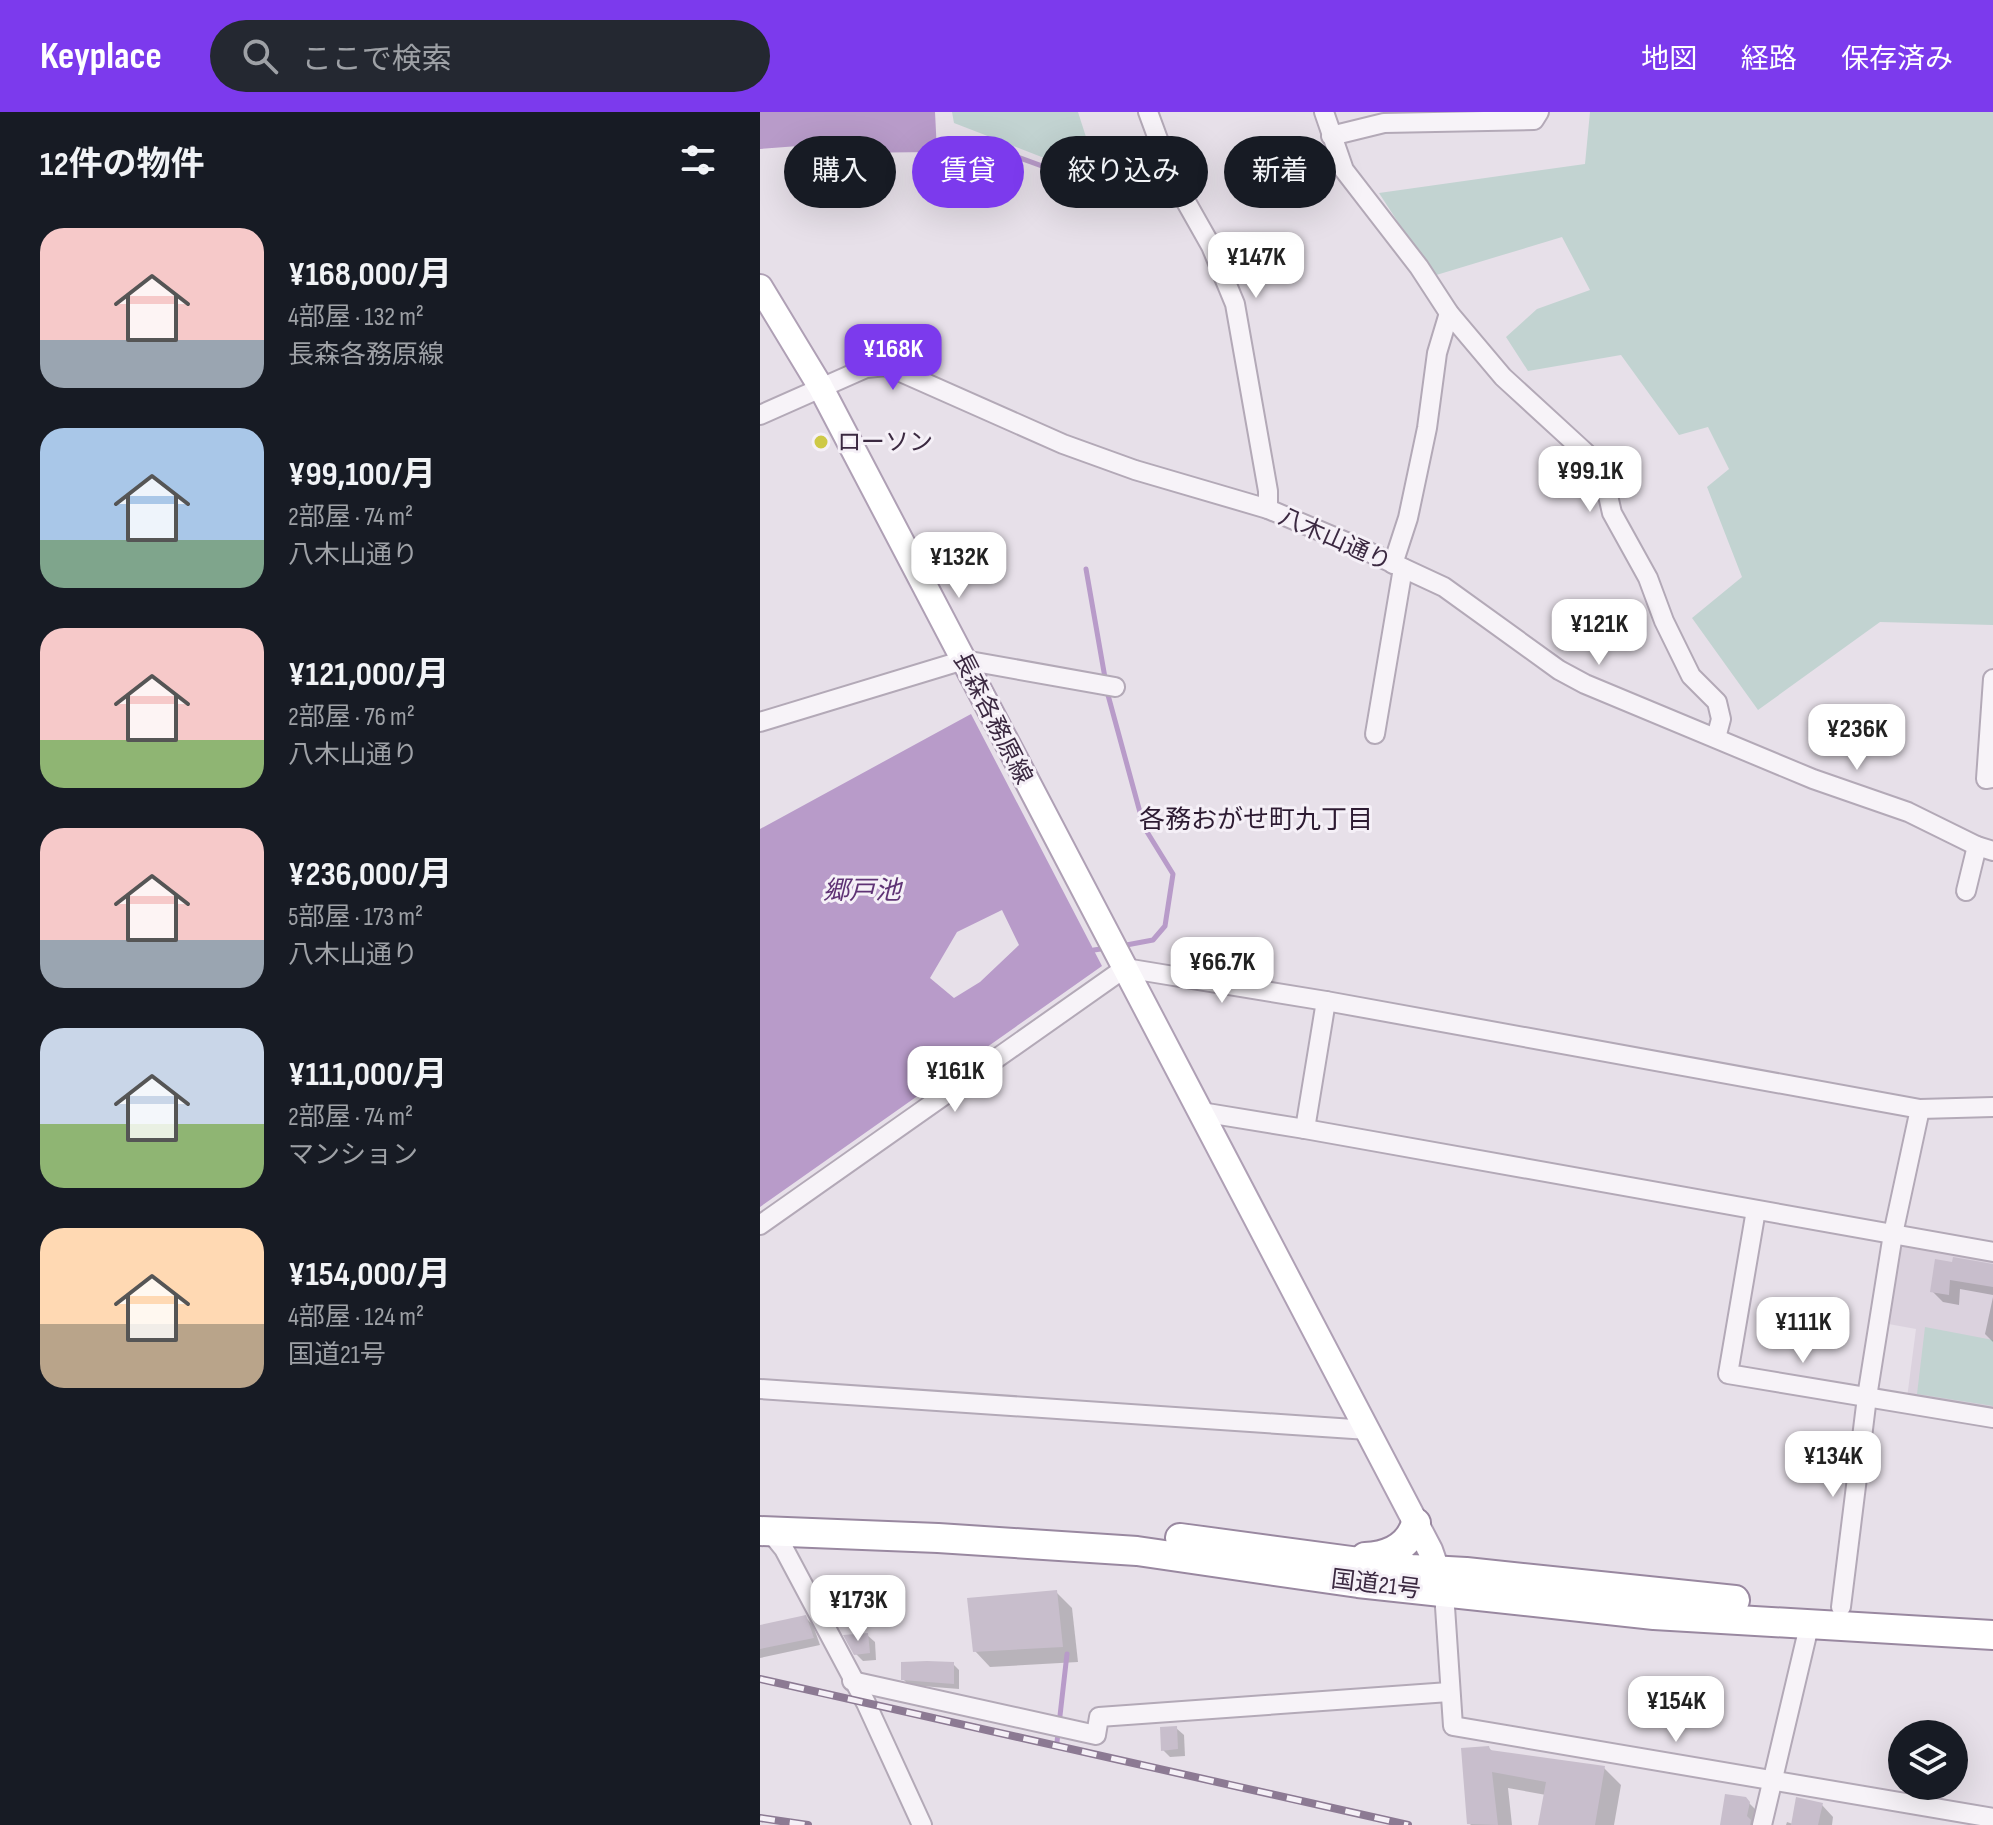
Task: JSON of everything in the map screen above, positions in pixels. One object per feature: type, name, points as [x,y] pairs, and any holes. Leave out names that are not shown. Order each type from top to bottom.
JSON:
[{"type":"highway","points":[[1324,1558],[1379,1556],[1398,1549],[1413,1532],[1416,1523]]},
{"type":"highway","name":"国道21号","points":[[763,1524],[1137,1551],[1358,1583],[1441,1582],[1993,1616]]},
{"type":"highway","name":"国道21号","points":[[763,1524],[1071,1528],[1171,1537],[1324,1558],[1441,1582],[1654,1615],[1993,1635]]},
{"type":"main road","name":"長森各務原線","points":[[760,287],[820,386],[1368,1430],[1416,1523],[1441,1582]]},
{"type":"street","points":[[1148,112],[1172,177],[1211,246],[1235,304],[1268,491],[1268,509]]},
{"type":"street","points":[[1324,112],[1331,136],[1383,118],[1534,120],[1539,112]]},
{"type":"street","points":[[1336,149],[1344,170],[1419,267],[1449,313],[1503,377],[1587,454],[1604,478],[1612,513],[1648,578],[1664,621],[1691,676],[1717,702],[1721,719],[1716,738],[1813,779],[1908,812],[1985,848],[1966,891]]},
{"type":"street","points":[[1375,734],[1398,566],[1427,428],[1437,353],[1449,313]]},
{"type":"street","name":"八木山通り","points":[[760,415],[866,368],[887,366],[1046,437],[1135,470],[1268,509],[1398,566],[1444,587],[1559,670],[1585,684],[1716,738]]},
{"type":"street","points":[[760,722],[964,660],[1107,686]]},
{"type":"street","points":[[1993,679],[1986,779],[1993,778]]},
{"type":"street","points":[[760,1225],[1117,954],[1326,1001],[1920,1109],[1993,1107]]},
{"type":"street","points":[[1305,1129],[1326,1001]]},
{"type":"street","points":[[1841,1607],[1867,1397],[1893,1234],[1920,1109]]},
{"type":"street","points":[[1201,1112],[1993,1252]]},
{"type":"street","points":[[1756,1210],[1728,1374],[1993,1418]]},
{"type":"street","points":[[760,1389],[1368,1430]]},
{"type":"street","points":[[763,1524],[784,1549],[866,1703],[922,1825]]},
{"type":"street","points":[[1441,1582],[1453,1726],[1993,1818]]},
{"type":"street","points":[[1762,1825],[1810,1622]]},
{"type":"street","points":[[852,1681],[1096,1735],[1099,1717],[1449,1692]]},
{"type":"shaded area","points":[[952,112],[1078,112],[1086,136],[1040,136],[1040,156],[1024,150],[1024,136],[987,136],[954,123]]},
{"type":"shaded area","points":[[1590,112],[1993,112],[1993,625],[1880,622],[1758,710],[1692,618],[1742,577],[1707,487],[1729,469],[1708,427],[1679,435],[1621,355],[1528,371],[1506,337],[1537,309],[1590,290],[1562,237],[1433,276],[1379,193],[1585,164]]},
{"type":"shaded area","points":[[1895,1242],[1993,1259],[1993,1413],[1907,1398],[1916,1329],[1883,1323]]},
{"type":"shaded area","points":[[1925,1327],[1993,1340],[1993,1406],[1917,1394]]},
{"type":"water","points":[[760,112],[935,112],[936,136],[912,136],[912,152],[896,152],[896,136],[784,136],[784,147],[760,149]]},
{"type":"water","name":"郷戸池","points":[[971,714],[1102,966],[760,1207],[760,829]],"holes":[[[1002,910],[1019,945],[980,982],[954,998],[930,978],[957,932]]]},
{"type":"building","points":[[1953,1257],[1993,1264],[1993,1287],[1950,1280],[1949,1295],[1930,1292],[1935,1259],[1952,1262]]},
{"type":"building","points":[[1057,1590],[1063,1647],[973,1652],[967,1598]]},
{"type":"building","points":[[806,1615],[814,1638],[760,1649],[760,1625]]},
{"type":"building","points":[[868,1633],[870,1653],[854,1655],[843,1635]]},
{"type":"building","points":[[901,1662],[954,1662],[954,1684],[901,1680]]},
{"type":"building","points":[[1177,1726],[1178,1749],[1161,1751],[1160,1727]]},
{"type":"building","points":[[1489,1746],[1490,1750],[1605,1766],[1595,1825],[1538,1825],[1546,1782],[1492,1772],[1498,1825],[1467,1824],[1461,1748]]},
{"type":"building","points":[[1725,1794],[1746,1797],[1750,1802],[1747,1816],[1751,1820],[1750,1825],[1720,1825]]},
{"type":"building","points":[[1796,1797],[1823,1803],[1818,1825],[1791,1825]]},
{"type":"waterway","points":[[1024,159],[1040,165]]},
{"type":"waterway","points":[[1086,569],[1108,695],[1144,827],[1173,874],[1165,926],[1153,940],[1121,946]]},
{"type":"waterway","points":[[1094,950],[1107,948]]},
{"type":"waterway","points":[[1057,1742],[1067,1654]]},
{"type":"railway","points":[[760,1679],[1408,1825]]},
{"type":"railway","points":[[760,1818],[808,1825]]},
{"type":"place","name":"ローソン","points":[[821,442]]},
{"type":"district","name":"各務おがせ町九丁目","points":[[1256,819]]}]
